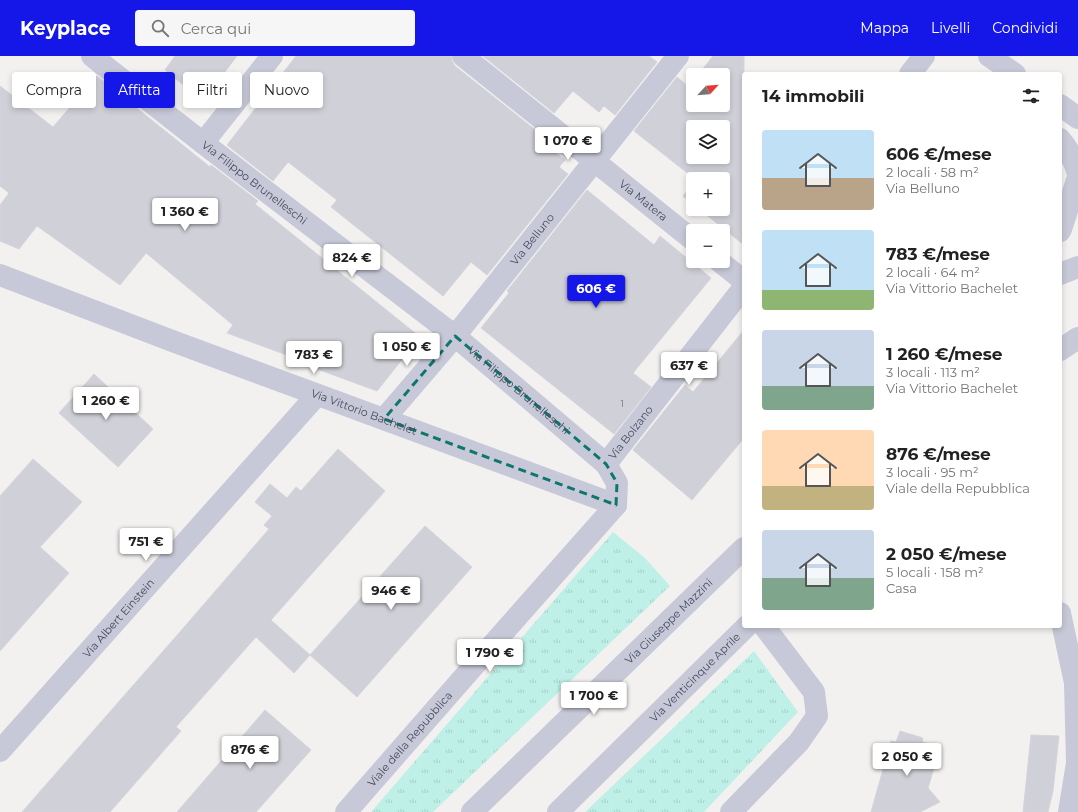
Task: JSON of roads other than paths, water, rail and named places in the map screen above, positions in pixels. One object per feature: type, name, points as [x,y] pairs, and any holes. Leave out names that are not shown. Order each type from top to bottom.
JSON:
[{"type":"street","name":"Via Filippo Brunelleschi","points":[[92,56],[203,143],[456,336],[606,464],[617,483],[616,504]]},
{"type":"street","points":[[203,143],[272,56]]},
{"type":"street","name":"Via Matera","points":[[463,56],[686,234]]},
{"type":"street","name":"Via Belluno","points":[[384,419],[456,336],[594,160],[678,56]]},
{"type":"street","points":[[912,72],[924,56]]},
{"type":"street","points":[[983,56],[998,72]]},
{"type":"street","points":[[989,56],[1012,72]]},
{"type":"street","points":[[1062,106],[1078,118]]},
{"type":"street","points":[[1062,141],[1067,146],[1078,174]]},
{"type":"street","points":[[1062,226],[1078,177]]},
{"type":"street","points":[[1070,201],[1075,228],[1078,231]]},
{"type":"street","points":[[1062,273],[1078,267]]},
{"type":"street","points":[[728,268],[742,279]]},
{"type":"street","name":"Via Vittorio Bachelet","points":[[0,275],[317,395],[616,504]]},
{"type":"street","name":"Via Bolzano","points":[[606,464],[742,290]]},
{"type":"street","points":[[1062,349],[1078,338]]},
{"type":"street","name":"Via Albert Einstein","points":[[0,751],[317,395]]},
{"type":"street","name":"Viale della Repubblica","points":[[346,812],[616,504]]},
{"type":"street","name":"Via Giuseppe Mazzini","points":[[472,812],[742,550]]},
{"type":"street","points":[[1062,622],[1075,683],[1077,763],[1069,812]]},
{"type":"street","name":"Via Venticinque Aprile","points":[[558,812],[745,628]]},
{"type":"street","points":[[731,812],[799,742],[817,716],[814,692],[766,628]]}]
